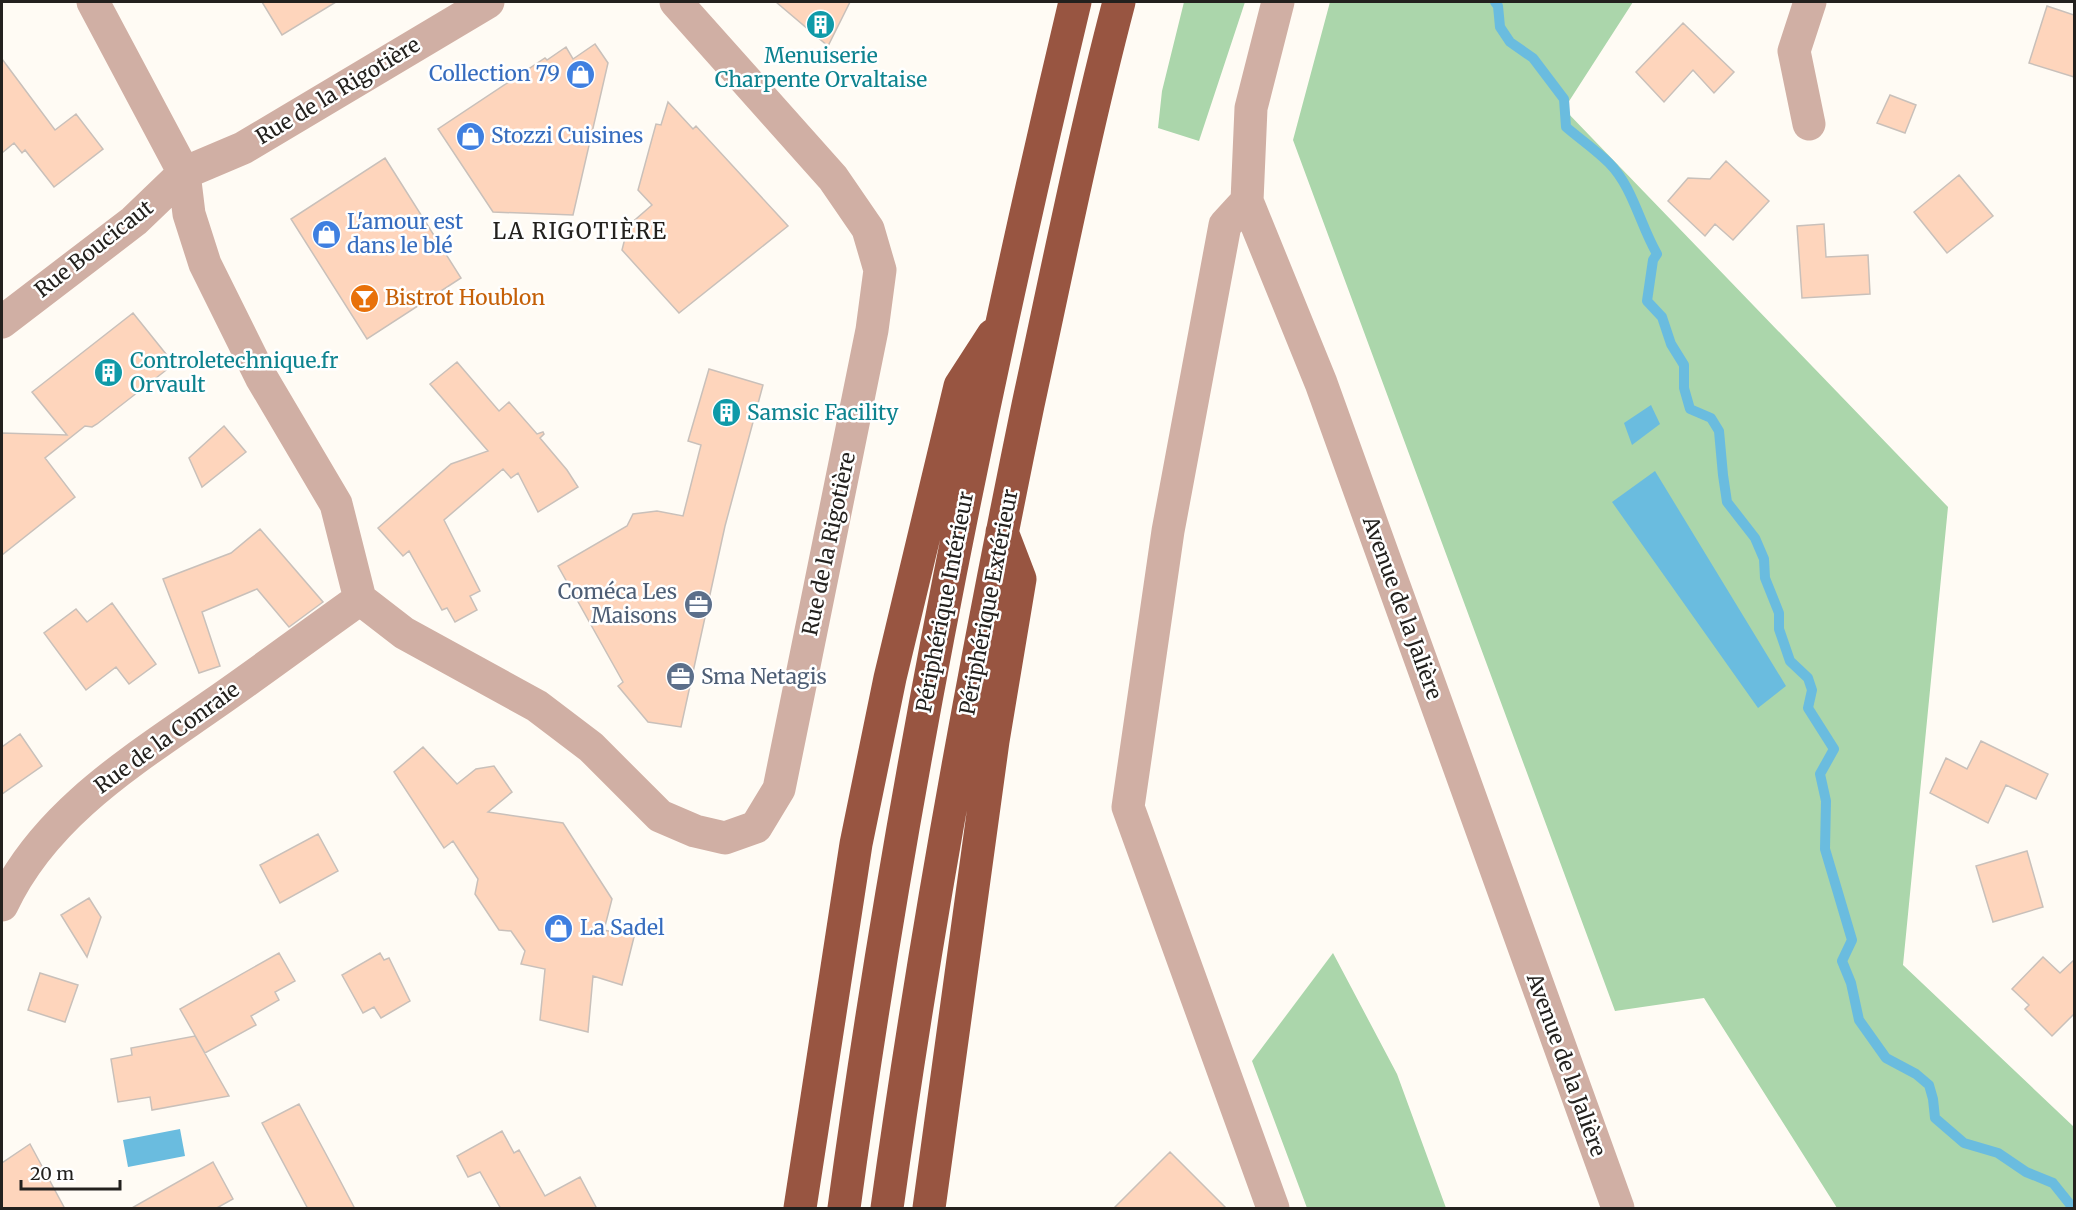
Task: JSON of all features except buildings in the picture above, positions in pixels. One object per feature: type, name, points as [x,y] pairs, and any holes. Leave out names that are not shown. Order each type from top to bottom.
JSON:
[{"type":"highway","name":"Périphérique Intérieur","points":[[844,1209],[858,1101],[901,833],[940,628],[1003,318],[1075,2]]},
{"type":"highway","name":"Périphérique Extérieur","points":[[887,1209],[938,877],[1002,532],[1054,280],[1119,2]]},
{"type":"highway","points":[[800,1209],[856,844],[890,678],[960,386],[1003,318]]},
{"type":"highway","points":[[929,1209],[993,741],[1020,579],[1002,532]]},
{"type":"highway","points":[[779,1209],[782,1195],[806,1161]]},
{"type":"street","points":[[93,2],[184,173],[189,214],[205,264],[261,377],[336,504],[360,599]]},
{"type":"street","name":"Rue de la Rigotière","points":[[184,173],[243,148],[488,2]]},
{"type":"street","name":"Rue de la Rigotière","points":[[360,599],[404,633],[537,706],[591,747],[660,816],[695,831],[725,838],[756,827],[780,789],[870,342],[880,270],[868,230],[832,178],[676,2]]},
{"type":"street","name":"Avenue de la Jalière","points":[[1278,2],[1251,108],[1247,201],[1321,383],[1618,1209]]},
{"type":"street","points":[[1809,124],[1794,51],[1810,2]]},
{"type":"street","name":"Rue Boucicaut","points":[[2,322],[134,221],[184,173]]},
{"type":"street","points":[[1247,201],[1225,225],[1168,531],[1128,807],[1273,1209]]},
{"type":"street","name":"Rue de la Conraie","points":[[2,905],[9,889],[29,859],[52,830],[86,797],[126,765],[360,599]]},
{"type":"green space","points":[[1184,2],[1245,2],[1199,141],[1158,128],[1162,91]]},
{"type":"green space","points":[[1330,2],[1633,2],[1564,109],[1948,507],[1903,965],[2074,1127],[2074,1208],[1837,1208],[1704,998],[1615,1011],[1293,140]]},
{"type":"green space","points":[[1333,953],[1397,1074],[1446,1208],[1307,1208],[1252,1061]]},
{"type":"water","points":[[1651,405],[1660,424],[1632,445],[1624,423]]},
{"type":"water","points":[[1655,471],[1786,686],[1758,708],[1612,502]]},
{"type":"water","points":[[180,1129],[185,1156],[128,1167],[123,1140]]},
{"type":"waterway","points":[[1495,2],[1498,6],[1500,27],[1510,42],[1533,58],[1564,99],[1566,127],[1609,163],[1624,183],[1657,254],[1653,260],[1647,301],[1662,317],[1671,344],[1684,365],[1684,388],[1690,409],[1711,418],[1719,431],[1727,502],[1755,538],[1764,559],[1765,578],[1779,613],[1779,629],[1790,661],[1808,678],[1812,690],[1808,708],[1834,749],[1820,774],[1826,801],[1825,849],[1852,940],[1842,961],[1851,983],[1859,1020],[1886,1058],[1916,1074],[1929,1085],[1935,1118],[1964,1143],[1998,1153],[2026,1172],[2053,1183],[2073,1208]]},
{"type":"place","name":"Menuiserie Charpente Orvaltaise","points":[[821,25]]},
{"type":"place","name":"Collection 79","points":[[581,74]]},
{"type":"place","name":"Stozzi Cuisines","points":[[470,136]]},
{"type":"place","name":"L'amour est dans le blé","points":[[326,234]]},
{"type":"place","name":"Bistrot Houblon","points":[[364,298]]},
{"type":"place","name":"Controletechnique.fr Orvault","points":[[109,373]]},
{"type":"place","name":"Samsic Facility","points":[[726,413]]},
{"type":"place","name":"Coméca Les Maisons","points":[[698,604]]},
{"type":"place","name":"Sma Netagis","points":[[680,677]]},
{"type":"place","name":"La Sadel","points":[[559,928]]},
{"type":"district","name":"LA RIGOTIÈRE","points":[[580,231]]}]
